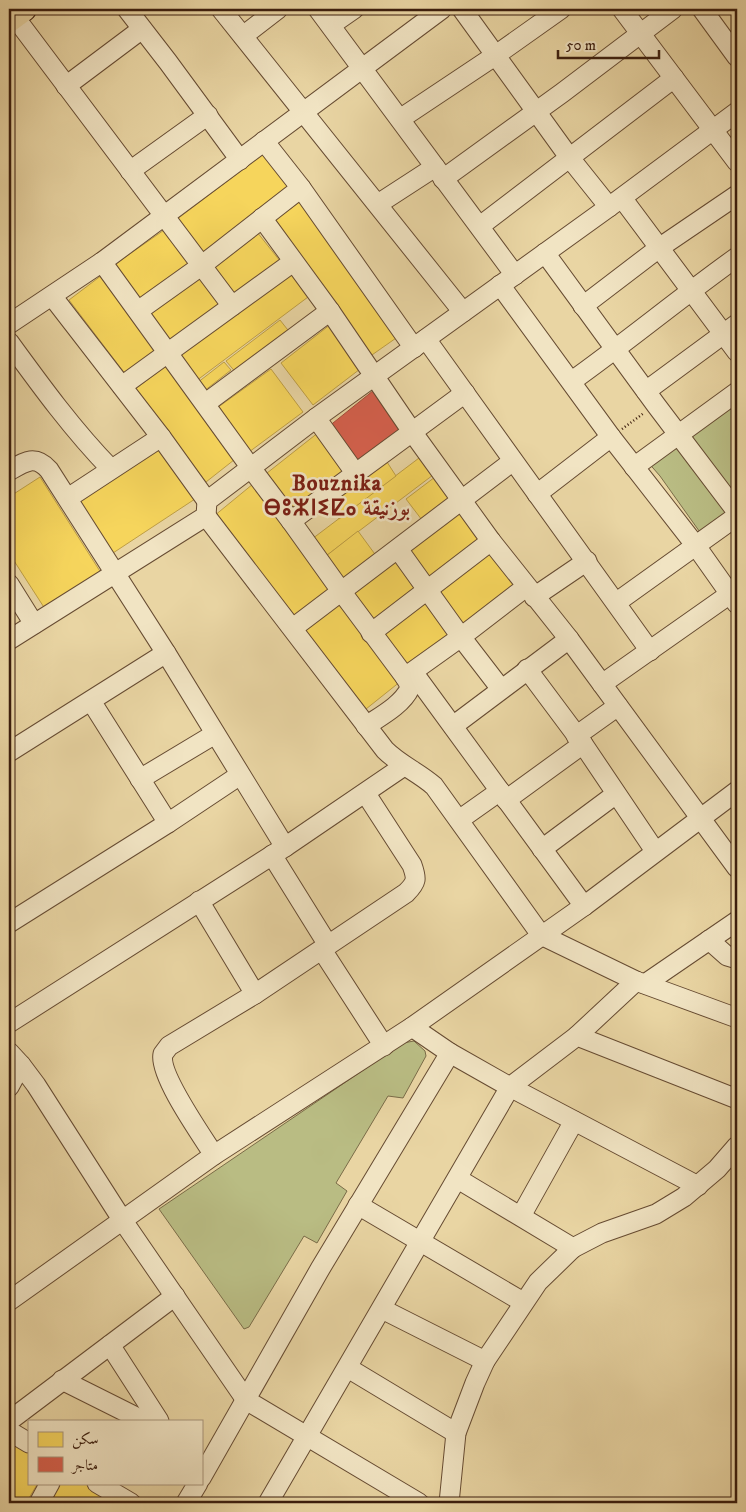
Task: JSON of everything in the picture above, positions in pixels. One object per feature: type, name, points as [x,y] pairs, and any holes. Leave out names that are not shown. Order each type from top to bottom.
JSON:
[{"type":"street","points":[[127,9],[240,160]]},
{"type":"street","points":[[221,9],[463,312]]},
{"type":"street","points":[[243,36],[278,9]]},
{"type":"street","points":[[318,9],[480,226],[508,280],[572,381],[611,437],[696,546],[734,599],[650,651],[602,684]]},
{"type":"street","points":[[331,25],[354,9]]},
{"type":"street","points":[[9,324],[102,262],[442,9]]},
{"type":"street","points":[[462,9],[569,157],[659,248],[691,290],[730,329],[737,352]]},
{"type":"street","points":[[400,119],[562,9]]},
{"type":"street","points":[[622,9],[737,162]]},
{"type":"street","points":[[378,204],[439,173],[537,111],[673,9]]},
{"type":"street","points":[[702,9],[737,57]]},
{"type":"street","points":[[16,15],[66,86],[232,306]]},
{"type":"street","points":[[66,86],[142,29]]},
{"type":"street","points":[[480,226],[674,78]]},
{"type":"street","points":[[9,640],[115,573],[207,509],[251,468],[316,418],[615,203],[737,112]]},
{"type":"street","points":[[130,171],[208,115]]},
{"type":"street","points":[[264,141],[420,344],[465,393],[617,602],[650,651]]},
{"type":"street","points":[[138,311],[201,266],[301,188]]},
{"type":"street","points":[[583,306],[659,248],[737,194]]},
{"type":"street","points":[[262,218],[330,311],[413,433],[491,541],[569,639],[737,868]]},
{"type":"street","points":[[545,253],[737,514],[696,546],[617,602]]},
{"type":"street","points":[[572,381],[616,350],[691,290],[737,257]]},
{"type":"street","points":[[102,262],[206,403],[251,468],[292,520],[341,591],[372,632],[453,726],[584,906]]},
{"type":"street","points":[[122,386],[293,262]]},
{"type":"street","points":[[52,296],[161,437],[207,509],[292,628],[366,726],[385,750],[404,766],[423,776],[434,786],[541,935],[641,982],[737,1018]]},
{"type":"street","points":[[206,403],[330,311]]},
{"type":"street","points":[[651,398],[730,329]]},
{"type":"street","points":[[9,342],[61,411],[111,469]]},
{"type":"street","points":[[634,467],[737,392]]},
{"type":"street","points":[[292,520],[465,393]]},
{"type":"street","points":[[316,418],[356,474]]},
{"type":"street","points":[[68,498],[161,437]]},
{"type":"street","points":[[537,494],[611,437]]},
{"type":"street","points":[[9,471],[28,461],[35,460],[44,464],[68,498],[240,775],[325,948],[384,1046]]},
{"type":"street","points":[[292,628],[513,460]]},
{"type":"street","points":[[372,632],[491,541]]},
{"type":"street","points":[[398,549],[501,689]]},
{"type":"street","points":[[409,674],[530,592],[586,561]]},
{"type":"street","points":[[9,584],[34,624]]},
{"type":"street","points":[[453,726],[569,639]]},
{"type":"street","points":[[9,752],[166,654]]},
{"type":"street","points":[[528,669],[580,740],[656,851]]},
{"type":"street","points":[[366,726],[394,706],[406,694],[410,688],[409,674]]},
{"type":"street","points":[[91,702],[168,823]]},
{"type":"street","points":[[459,820],[503,796],[580,740],[618,706]]},
{"type":"street","points":[[140,779],[215,734]]},
{"type":"street","points":[[9,1023],[366,794],[404,766]]},
{"type":"street","points":[[9,921],[168,823],[240,775]]},
{"type":"street","points":[[9,1301],[214,1155],[412,1028],[584,906],[737,791]]},
{"type":"street","points":[[214,1155],[170,1084],[162,1065],[162,1054],[169,1046],[255,994],[325,948],[406,893],[416,882],[416,874],[412,865],[366,794]]},
{"type":"street","points":[[542,849],[616,794]]},
{"type":"street","points":[[199,901],[255,994]]},
{"type":"street","points":[[273,1502],[307,1437],[510,1087],[577,1036],[641,982],[737,921]]},
{"type":"street","points":[[709,940],[727,956],[737,959]]},
{"type":"street","points":[[412,1028],[450,1053],[510,1087],[698,1186]]},
{"type":"street","points":[[577,1036],[737,1098]]},
{"type":"street","points":[[204,1466],[246,1400],[320,1269],[450,1053]]},
{"type":"street","points":[[9,1087],[15,1059]]},
{"type":"street","points":[[15,1059],[246,1400],[419,1503]]},
{"type":"street","points":[[521,1216],[574,1121]]},
{"type":"street","points":[[449,1503],[456,1433],[485,1361],[538,1282],[573,1248],[602,1232],[667,1209],[698,1186],[737,1146]]},
{"type":"street","points":[[458,1179],[573,1248]]},
{"type":"street","points":[[358,1205],[523,1302]]},
{"type":"street","points":[[9,1280],[25,1289]]},
{"type":"street","points":[[9,1421],[175,1296]]},
{"type":"street","points":[[382,1309],[485,1361]]},
{"type":"street","points":[[110,1344],[158,1420]]},
{"type":"street","points":[[348,1368],[456,1433]]},
{"type":"street","points":[[62,1380],[142,1420]]},
{"type":"street","points":[[9,1431],[28,1442]]},
{"type":"street","points":[[39,1503],[49,1484]]},
{"type":"street","points":[[99,1484],[131,1503]]},
{"type":"street","points":[[186,1503],[197,1484]]},
{"type":"path","points":[[611,437],[651,398]]},
{"type":"green space","points":[[737,392],[737,509],[702,535],[660,476],[646,460]]},
{"type":"green space","points":[[414,1041],[425,1051],[426,1056],[403,1098],[388,1096],[336,1183],[347,1191],[317,1243],[304,1236],[249,1327],[244,1329],[159,1209],[403,1043]]},
{"type":"building: سكن","points":[[263,154],[292,192],[205,258],[176,220]]},
{"type":"building: سكن","points":[[301,201],[399,336],[369,357],[272,222]]},
{"type":"building: سكن","points":[[167,228],[194,266],[138,306],[111,267]]},
{"type":"building: سكن","points":[[257,232],[280,261],[234,296],[212,267]]},
{"type":"building: سكن","points":[[289,271],[308,297],[196,381],[177,355]]},
{"type":"building: سكن","points":[[199,274],[221,305],[169,343],[146,312]]},
{"type":"building: سكن","points":[[102,275],[159,350],[126,375],[69,300]]},
{"type":"building: سكن","points":[[280,320],[291,334],[238,375],[226,361]]},
{"type":"building: سكن","points":[[331,324],[364,366],[313,405],[281,363]]},
{"type":"building: سكن","points":[[224,362],[231,370],[204,391],[197,383]]},
{"type":"building: سكن","points":[[167,365],[239,456],[206,482],[134,390]]},
{"type":"building: سكن","points":[[271,369],[303,412],[249,452],[217,408]]},
{"type":"building: سكن","points":[[319,432],[350,472],[293,517],[262,477]]},
{"type":"building: سكن","points":[[162,442],[198,497],[113,553],[77,498]]},
{"type":"building: سكن","points":[[423,455],[437,472],[326,556],[312,539]]},
{"type":"building: سكن","points":[[387,462],[396,476],[339,519],[329,505]]},
{"type":"building: سكن","points":[[439,474],[458,498],[425,524],[406,499]]},
{"type":"building: سكن","points":[[40,477],[103,576],[47,612],[9,553],[9,497]]},
{"type":"building: سكن","points":[[253,484],[335,586],[296,617],[214,516]]},
{"type":"building: سكن","points":[[461,509],[485,542],[428,582],[404,549]]},
{"type":"building: سكن","points":[[358,531],[377,557],[345,581],[326,556]]},
{"type":"building: سكن","points":[[493,548],[520,586],[463,626],[437,589]]},
{"type":"building: سكن","points":[[395,557],[419,589],[373,625],[349,593]]},
{"type":"building: سكن","points":[[335,600],[401,681],[366,709],[301,628]]},
{"type":"building: سكن","points":[[426,603],[450,635],[407,666],[384,634]]},
{"type":"building: سكن","points":[[9,1438],[28,1449],[28,1484],[37,1484],[26,1503],[9,1503]]},
{"type":"building: سكن","points":[[57,1484],[95,1484],[127,1503],[46,1503]]},
{"type":"building: متاجر","points":[[374,390],[406,430],[360,467],[328,427]]},
{"type":"district","name":"Bouznika ⴱⵓⵣⵏⵉⵇⴰ بوزنيقة","points":[[337,494]]}]
